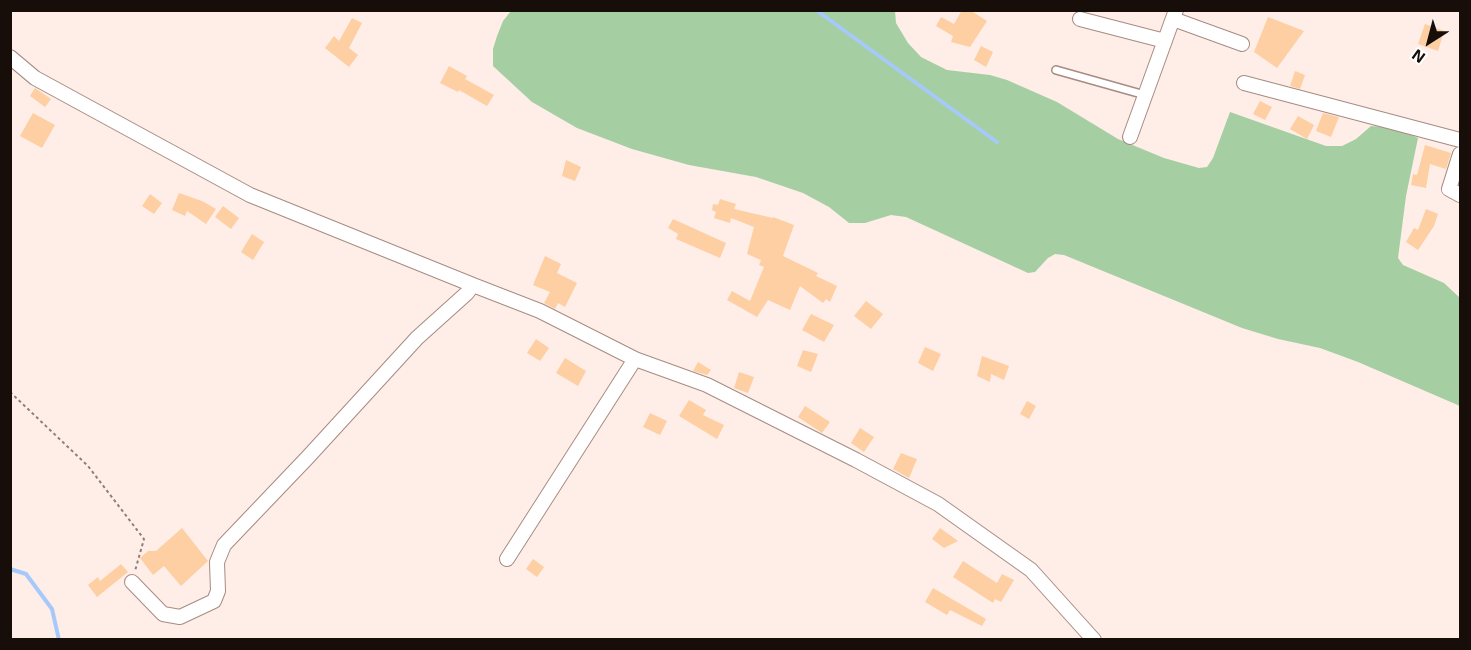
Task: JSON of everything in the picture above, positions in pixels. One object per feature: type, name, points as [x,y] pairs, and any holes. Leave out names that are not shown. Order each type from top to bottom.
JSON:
[{"type":"street","points":[[1130,137],[1174,15],[1242,44]]},
{"type":"street","points":[[1080,19],[1165,41]]},
{"type":"street","points":[[10,57],[35,78],[250,195],[540,311],[635,359],[707,385],[938,504],[1031,570],[1094,639]]},
{"type":"street","points":[[1244,83],[1461,140]]},
{"type":"street","points":[[1461,154],[1449,189],[1461,195]]},
{"type":"street","points":[[132,582],[163,614],[180,617],[214,601],[218,591],[217,562],[224,544],[308,457],[417,338],[473,285]]},
{"type":"street","points":[[507,559],[635,359]]},
{"type":"lane","points":[[1056,70],[1145,95]]},
{"type":"path","points":[[10,392],[88,466],[144,539],[132,582]]},
{"type":"green space","points":[[511,11],[895,11],[896,23],[908,43],[921,57],[947,70],[990,75],[1007,80],[1057,102],[1118,139],[1164,158],[1199,168],[1207,167],[1213,158],[1230,112],[1326,146],[1342,146],[1356,139],[1371,126],[1406,132],[1418,138],[1406,196],[1398,258],[1403,265],[1444,283],[1460,298],[1460,406],[1320,348],[1242,328],[1064,255],[1055,254],[1035,272],[1028,273],[906,217],[891,215],[865,223],[849,223],[829,207],[803,193],[756,177],[689,165],[632,149],[577,128],[532,102],[493,66],[493,49],[497,36],[503,21]]},
{"type":"building","points":[[962,10],[970,10],[987,21],[970,47],[951,42],[953,36],[936,26],[941,17],[954,24]]},
{"type":"building","points":[[1268,17],[1304,31],[1277,68],[1254,52]]},
{"type":"building","points":[[352,18],[362,23],[349,48],[358,55],[349,67],[325,48],[334,36],[339,41]]},
{"type":"building","points":[[1425,24],[1444,31],[1438,51],[1418,44]]},
{"type":"building","points":[[981,46],[993,52],[986,67],[974,60]]},
{"type":"building","points":[[449,66],[467,76],[465,79],[494,95],[487,106],[459,90],[458,92],[440,83]]},
{"type":"building","points":[[1295,71],[1305,75],[1300,89],[1290,86]]},
{"type":"building","points":[[35,88],[51,99],[45,107],[30,96]]},
{"type":"building","points":[[1260,101],[1272,107],[1265,120],[1253,114]]},
{"type":"building","points":[[33,113],[55,125],[42,148],[20,136]]},
{"type":"building","points":[[1323,113],[1339,117],[1331,137],[1316,131]]},
{"type":"building","points":[[1298,116],[1314,125],[1307,139],[1290,129]]},
{"type":"building","points":[[1425,145],[1451,153],[1446,169],[1430,164],[1426,188],[1411,185],[1413,174],[1417,175]]},
{"type":"building","points":[[566,160],[581,167],[575,181],[562,176]]},
{"type":"building","points":[[179,193],[216,209],[206,224],[187,211],[185,216],[172,210]]},
{"type":"building","points":[[150,194],[162,203],[154,214],[142,206]]},
{"type":"building","points":[[720,199],[736,204],[734,209],[773,217],[794,225],[783,256],[818,273],[816,276],[837,286],[830,302],[826,299],[823,303],[800,286],[790,310],[768,300],[757,317],[727,300],[732,291],[750,301],[764,267],[759,265],[761,260],[747,254],[754,227],[731,218],[730,223],[714,218],[716,212],[712,210],[713,204],[718,205]]},
{"type":"building","points":[[223,206],[239,218],[231,229],[215,217]]},
{"type":"building","points":[[1426,209],[1438,214],[1434,226],[1418,250],[1406,242],[1414,228],[1418,230]]},
{"type":"building","points":[[673,219],[726,243],[720,258],[676,239],[678,234],[668,228]]},
{"type":"building","points":[[252,234],[264,242],[253,260],[241,252]]},
{"type":"building","points":[[545,256],[561,264],[557,273],[577,283],[565,307],[558,303],[555,309],[544,303],[550,292],[533,285]]},
{"type":"building","points":[[866,301],[883,314],[871,329],[854,316]]},
{"type":"building","points":[[811,314],[834,325],[824,342],[802,330]]},
{"type":"building","points":[[536,339],[549,348],[540,361],[527,353]]},
{"type":"building","points":[[925,347],[941,354],[933,371],[918,363]]},
{"type":"building","points":[[803,350],[818,354],[811,372],[797,366]]},
{"type":"building","points":[[982,356],[1009,366],[1004,380],[991,374],[990,382],[977,376]]},
{"type":"building","points":[[565,358],[586,371],[578,386],[556,373]]},
{"type":"building","points":[[698,362],[711,370],[707,375],[693,371]]},
{"type":"building","points":[[739,372],[754,377],[748,393],[734,388]]},
{"type":"building","points":[[689,400],[706,410],[703,415],[724,425],[717,439],[679,416]]},
{"type":"building","points":[[1027,401],[1036,406],[1029,419],[1020,414]]},
{"type":"building","points":[[805,406],[830,422],[822,433],[798,417]]},
{"type":"building","points":[[650,413],[667,421],[660,435],[643,427]]},
{"type":"building","points":[[860,428],[874,437],[864,452],[851,443]]},
{"type":"building","points":[[901,453],[917,459],[909,478],[893,469]]},
{"type":"building","points":[[182,528],[208,561],[181,586],[164,566],[153,575],[140,558],[148,551],[156,551]]},
{"type":"building","points":[[940,528],[958,541],[944,548],[932,539]]},
{"type":"building","points":[[533,559],[544,567],[537,577],[526,569]]},
{"type":"building","points":[[963,561],[997,583],[1002,574],[1014,580],[1001,602],[995,599],[993,603],[953,577]]},
{"type":"building","points":[[121,564],[128,572],[97,597],[88,585],[98,577],[100,581]]},
{"type":"building","points":[[933,588],[986,619],[982,626],[950,610],[947,615],[925,602]]},
{"type":"waterway","points":[[816,10],[997,142]]},
{"type":"waterway","points":[[10,569],[26,574],[52,609],[59,640]]}]
